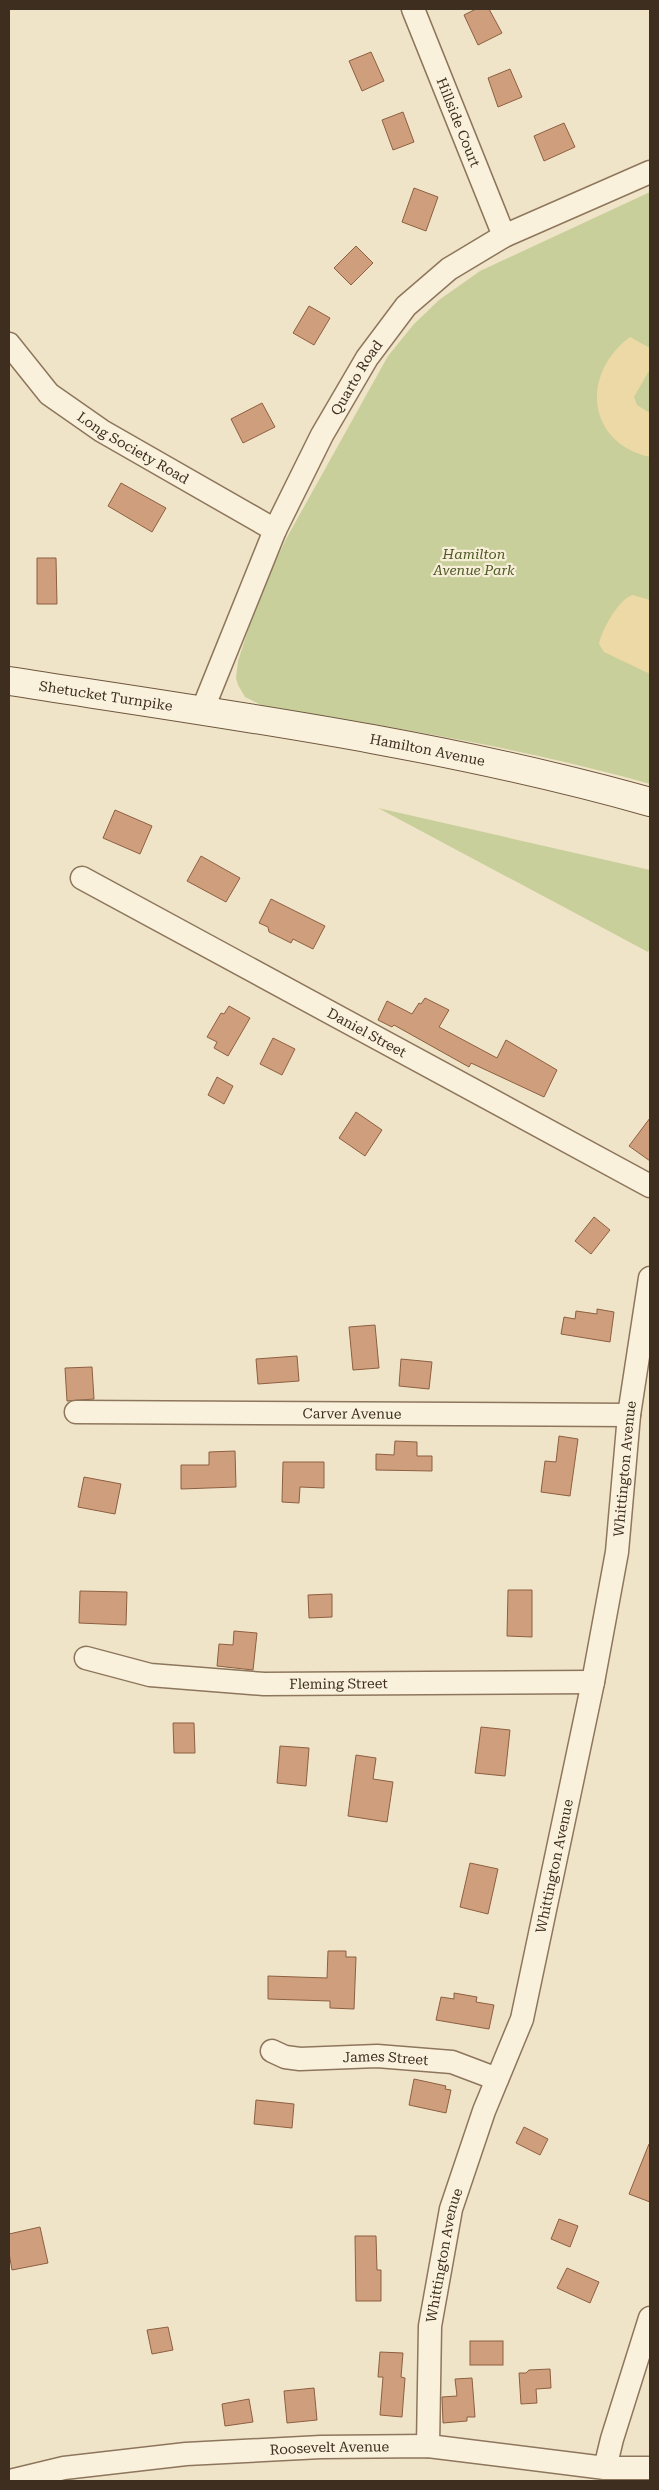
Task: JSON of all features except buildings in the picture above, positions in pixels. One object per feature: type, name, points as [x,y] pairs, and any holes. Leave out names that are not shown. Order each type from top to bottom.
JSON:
[{"type":"main road","name":"Shetucket Turnpike","points":[[9,681],[202,711]]},
{"type":"main road","name":"Hamilton Avenue","points":[[202,711],[524,769],[650,802]]},
{"type":"street","name":"Hillside Court","points":[[413,9],[504,236]]},
{"type":"street","name":"Quarto Road","points":[[202,711],[274,530],[322,435],[367,358],[406,306],[449,268],[504,236],[650,172]]},
{"type":"street","name":"Long Society Road","points":[[9,344],[49,394],[102,431],[274,530]]},
{"type":"street","name":"Daniel Street","points":[[82,878],[650,1186]]},
{"type":"street","name":"Whittington Avenue","points":[[428,2446],[430,2326],[451,2209],[497,2079],[522,2019],[593,1682],[617,1552],[629,1415],[650,1278]]},
{"type":"street","name":"Carver Avenue","points":[[76,1412],[629,1415]]},
{"type":"street","name":"Fleming Street","points":[[86,1658],[150,1675],[264,1684],[593,1682]]},
{"type":"street","name":"James Street","points":[[272,2051],[285,2057],[300,2059],[377,2056],[442,2060],[461,2064],[497,2079]]},
{"type":"street","points":[[605,2468],[612,2439],[650,2318]]},
{"type":"street","name":"Roosevelt Avenue","points":[[10,2481],[64,2468],[186,2454],[321,2447],[428,2446],[605,2468],[650,2468]]},
{"type":"green space","name":"Hamilton Avenue Park","points":[[650,192],[650,784],[506,749],[409,730],[263,706],[245,697],[236,678],[238,661],[258,599],[286,539],[388,356],[414,324],[439,300],[480,271]]},
{"type":"green space","points":[[378,808],[650,870],[650,948],[648,952]]},
{"type":"sand","points":[[630,337],[650,348],[650,369],[634,397],[637,405],[650,413],[650,457],[629,449],[613,438],[603,423],[598,406],[598,388],[603,369],[614,352]]},
{"type":"sand","points":[[633,595],[650,600],[650,674],[604,652],[599,644],[603,631],[617,608],[628,597]]}]
